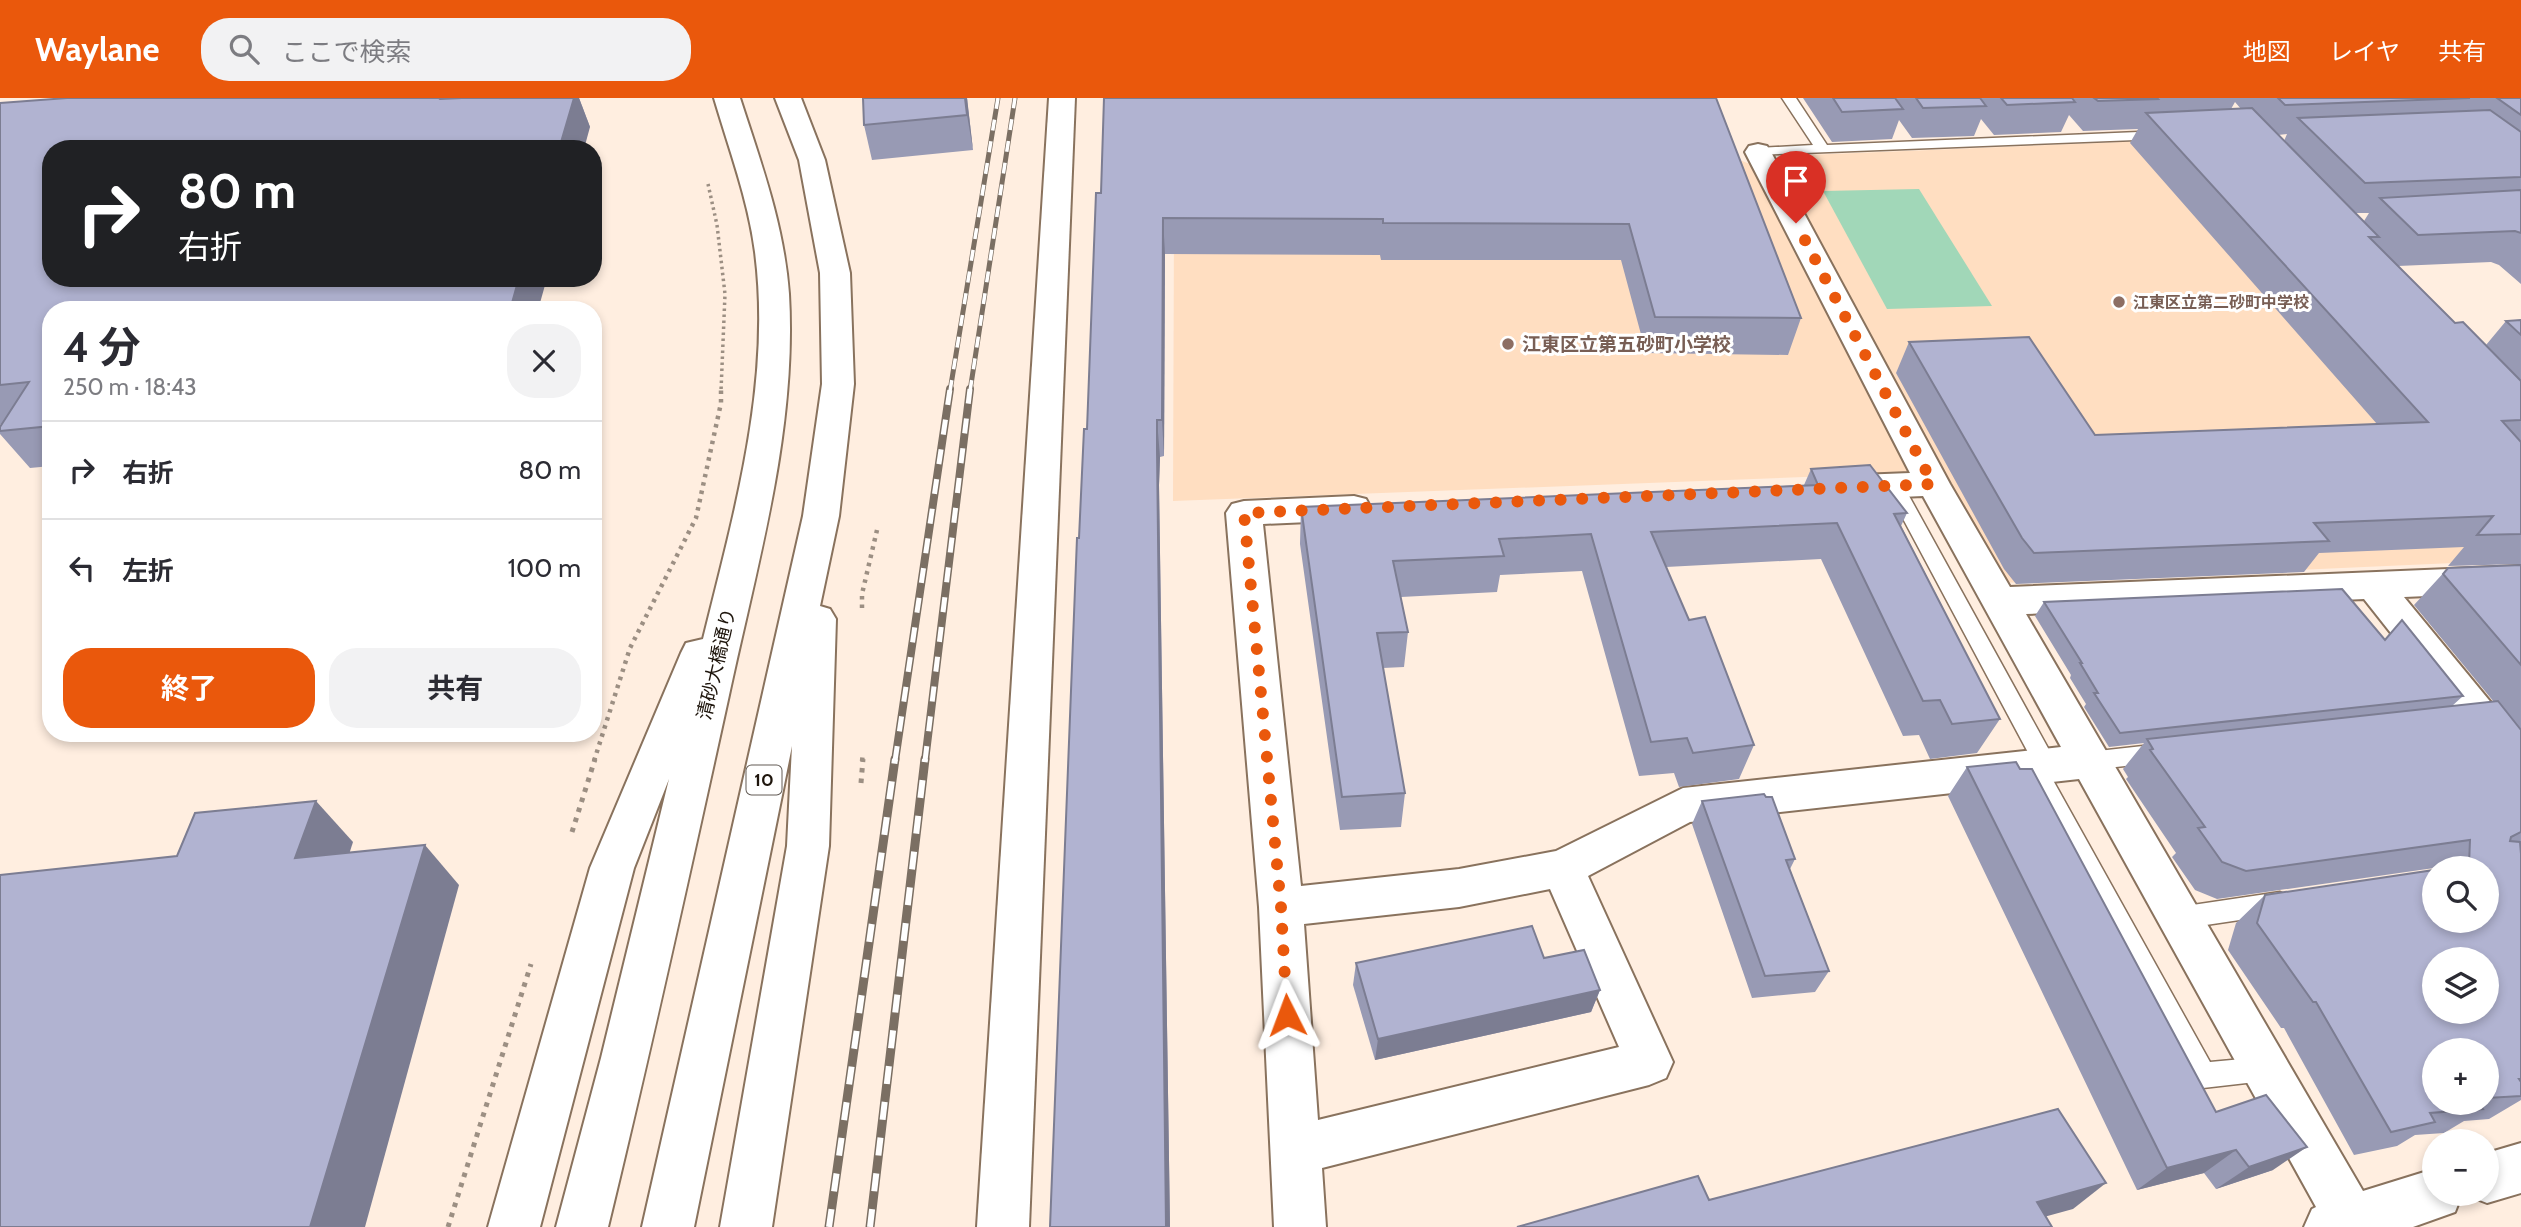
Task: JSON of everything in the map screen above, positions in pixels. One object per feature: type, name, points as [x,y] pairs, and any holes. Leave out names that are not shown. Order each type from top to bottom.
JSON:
[{"type":"street","name":"清砂大橋通り","points":[[582,1227],[625,1058],[744,544],[757,487],[773,390],[775,290],[762,210],[727,98]]},
{"type":"street","name":"10","points":[[668,1227],[821,516],[838,384],[835,272],[812,160],[788,98]]},
{"type":"street","points":[[1003,1227],[1062,98]]},
{"type":"street","points":[[1758,152],[1933,484],[2264,1069],[2340,1224],[2422,1199]]},
{"type":"street","points":[[1797,489],[1933,484]]},
{"type":"street","points":[[1300,1227],[1281,907],[1244,513],[1396,506]]},
{"type":"street","points":[[746,1227],[808,846],[821,516]]},
{"type":"street","points":[[514,1227],[612,868],[744,544]]},
{"type":"street","points":[[1999,601],[2521,579]]},
{"type":"street","points":[[2372,585],[2467,719],[2521,768]]},
{"type":"street","points":[[1281,907],[1459,888],[1563,868],[1683,804],[2089,761]]},
{"type":"street","points":[[1295,1150],[1649,1062],[1563,868]]},
{"type":"street","points":[[2499,1174],[2521,1168]]},
{"type":"lane","points":[[1789,98],[1823,150]]},
{"type":"lane","points":[[1758,152],[1990,143],[2074,134],[2167,135],[2143,117]]},
{"type":"lane","points":[[1975,125],[1990,143]]},
{"type":"lane","points":[[1894,127],[1908,147]]},
{"type":"lane","points":[[1894,485],[2203,1075],[2264,1069]]},
{"type":"lane","points":[[2089,761],[2183,750]]},
{"type":"lane","points":[[2179,918],[2300,900]]},
{"type":"path","points":[[602,737],[630,648],[696,518],[718,416],[725,294],[717,225],[706,174]]},
{"type":"path","points":[[568,845],[600,742]]},
{"type":"path","points":[[448,1227],[535,951]]},
{"type":"shaded area","name":"江東区立第二砂町中学校","points":[[2220,138],[2521,560],[2002,583],[1777,161],[1783,156]]},
{"type":"shaded area","name":"江東区立第五砂町小学校","points":[[1729,156],[1750,164],[1909,473],[1173,501],[1174,215]]},
{"type":"green space","points":[[1919,189],[1992,306],[1887,309],[1823,191]]},
{"type":"building","points":[[67,98],[574,98],[562,140],[42,140],[42,287],[516,287],[513,301],[42,301],[42,427],[0,431],[29,382],[0,385],[0,103]]},
{"type":"building","points":[[863,98],[965,98],[967,115],[864,125]]},
{"type":"building","points":[[1104,98],[1716,98],[1801,318],[1655,317],[1629,224],[1383,223],[1383,219],[1163,218],[1162,420],[1157,420],[1157,449],[1166,1227],[1050,1227],[1077,538],[1084,429],[1087,429],[1096,193],[1101,193]]},
{"type":"building","points":[[1833,98],[1895,98],[1903,109],[1842,112]]},
{"type":"building","points":[[1916,98],[1980,98],[1986,106],[1923,108]]},
{"type":"building","points":[[2001,98],[2072,98],[2075,102],[2007,105]]},
{"type":"building","points":[[2094,98],[2157,98],[2158,99],[2098,101]]},
{"type":"building","points":[[2278,98],[2470,98],[2285,105]]},
{"type":"building","points":[[2497,98],[2521,98],[2521,115]]},
{"type":"building","points":[[2252,108],[2379,237],[2369,237],[2455,323],[2463,322],[2521,381],[2521,420],[2502,421],[2521,442],[2521,534],[2477,535],[2493,516],[2314,523],[2329,541],[2034,553],[2022,538],[1909,342],[2029,337],[2095,435],[2428,422],[2146,113]]},
{"type":"building","points":[[2490,110],[2521,132],[2521,177],[2365,183],[2298,118]]},
{"type":"building","points":[[2521,190],[2521,233],[2515,231],[2418,235],[2380,198]]},
{"type":"building","points":[[2521,320],[2521,335],[2506,321]]},
{"type":"building","points":[[1870,465],[1907,513],[1894,514],[2000,719],[1952,724],[1940,700],[1923,701],[1837,523],[1651,532],[1689,620],[1705,617],[1754,745],[1693,753],[1687,738],[1651,742],[1591,534],[1499,539],[1504,556],[1393,561],[1408,632],[1377,633],[1405,793],[1342,797],[1301,507],[1818,485],[1811,469]]},
{"type":"building","points":[[2521,565],[2521,665],[2443,574],[2448,568]]},
{"type":"building","points":[[2342,589],[2385,640],[2402,620],[2463,696],[2120,733],[2094,693],[2098,693],[2044,602]]},
{"type":"building","points":[[2498,701],[2521,730],[2521,832],[2511,837],[2510,841],[2520,842],[2521,854],[2521,1096],[2499,1097],[2499,1038],[2422,1038],[2422,1115],[2431,1115],[2435,1122],[2391,1132],[2316,1002],[2313,1002],[2257,923],[2265,895],[2422,872],[2422,933],[2499,933],[2499,856],[2469,856],[2470,840],[2246,871],[2222,862],[2198,828],[2205,827],[2150,750],[2153,749],[2147,739]]},
{"type":"building","points":[[2016,762],[2020,769],[2032,769],[2216,1112],[2266,1095],[2307,1147],[2249,1167],[2236,1150],[2167,1168],[1967,767]]},
{"type":"building","points":[[1764,794],[1766,797],[1772,797],[1795,859],[1786,860],[1829,971],[1765,976],[1702,801]]},
{"type":"building","points":[[316,801],[295,858],[425,845],[310,1227],[0,1227],[0,875],[177,856],[195,813]]},
{"type":"building","points":[[1532,926],[1544,958],[1584,950],[1600,990],[1378,1039],[1356,963]]},
{"type":"building","points":[[2058,1109],[2106,1183],[2037,1202],[2052,1227],[1517,1227],[1698,1176],[1709,1200]]},
{"type":"railway","points":[[950,391],[998,98]]},
{"type":"railway","points":[[970,391],[1015,98]]},
{"type":"railway","points":[[895,761],[950,389]]},
{"type":"railway","points":[[925,761],[970,389]]},
{"type":"railway","points":[[829,1227],[895,759]]},
{"type":"railway","points":[[870,1227],[925,759]]},
{"type":"place","name":"江東区立第二砂町中学校","points":[[2119,302]]},
{"type":"place","name":"江東区立第五砂町小学校","points":[[1508,344]]},
{"type":"route","points":[[1287,1015],[1281,907],[1244,513],[1933,484],[1796,223]]}]
